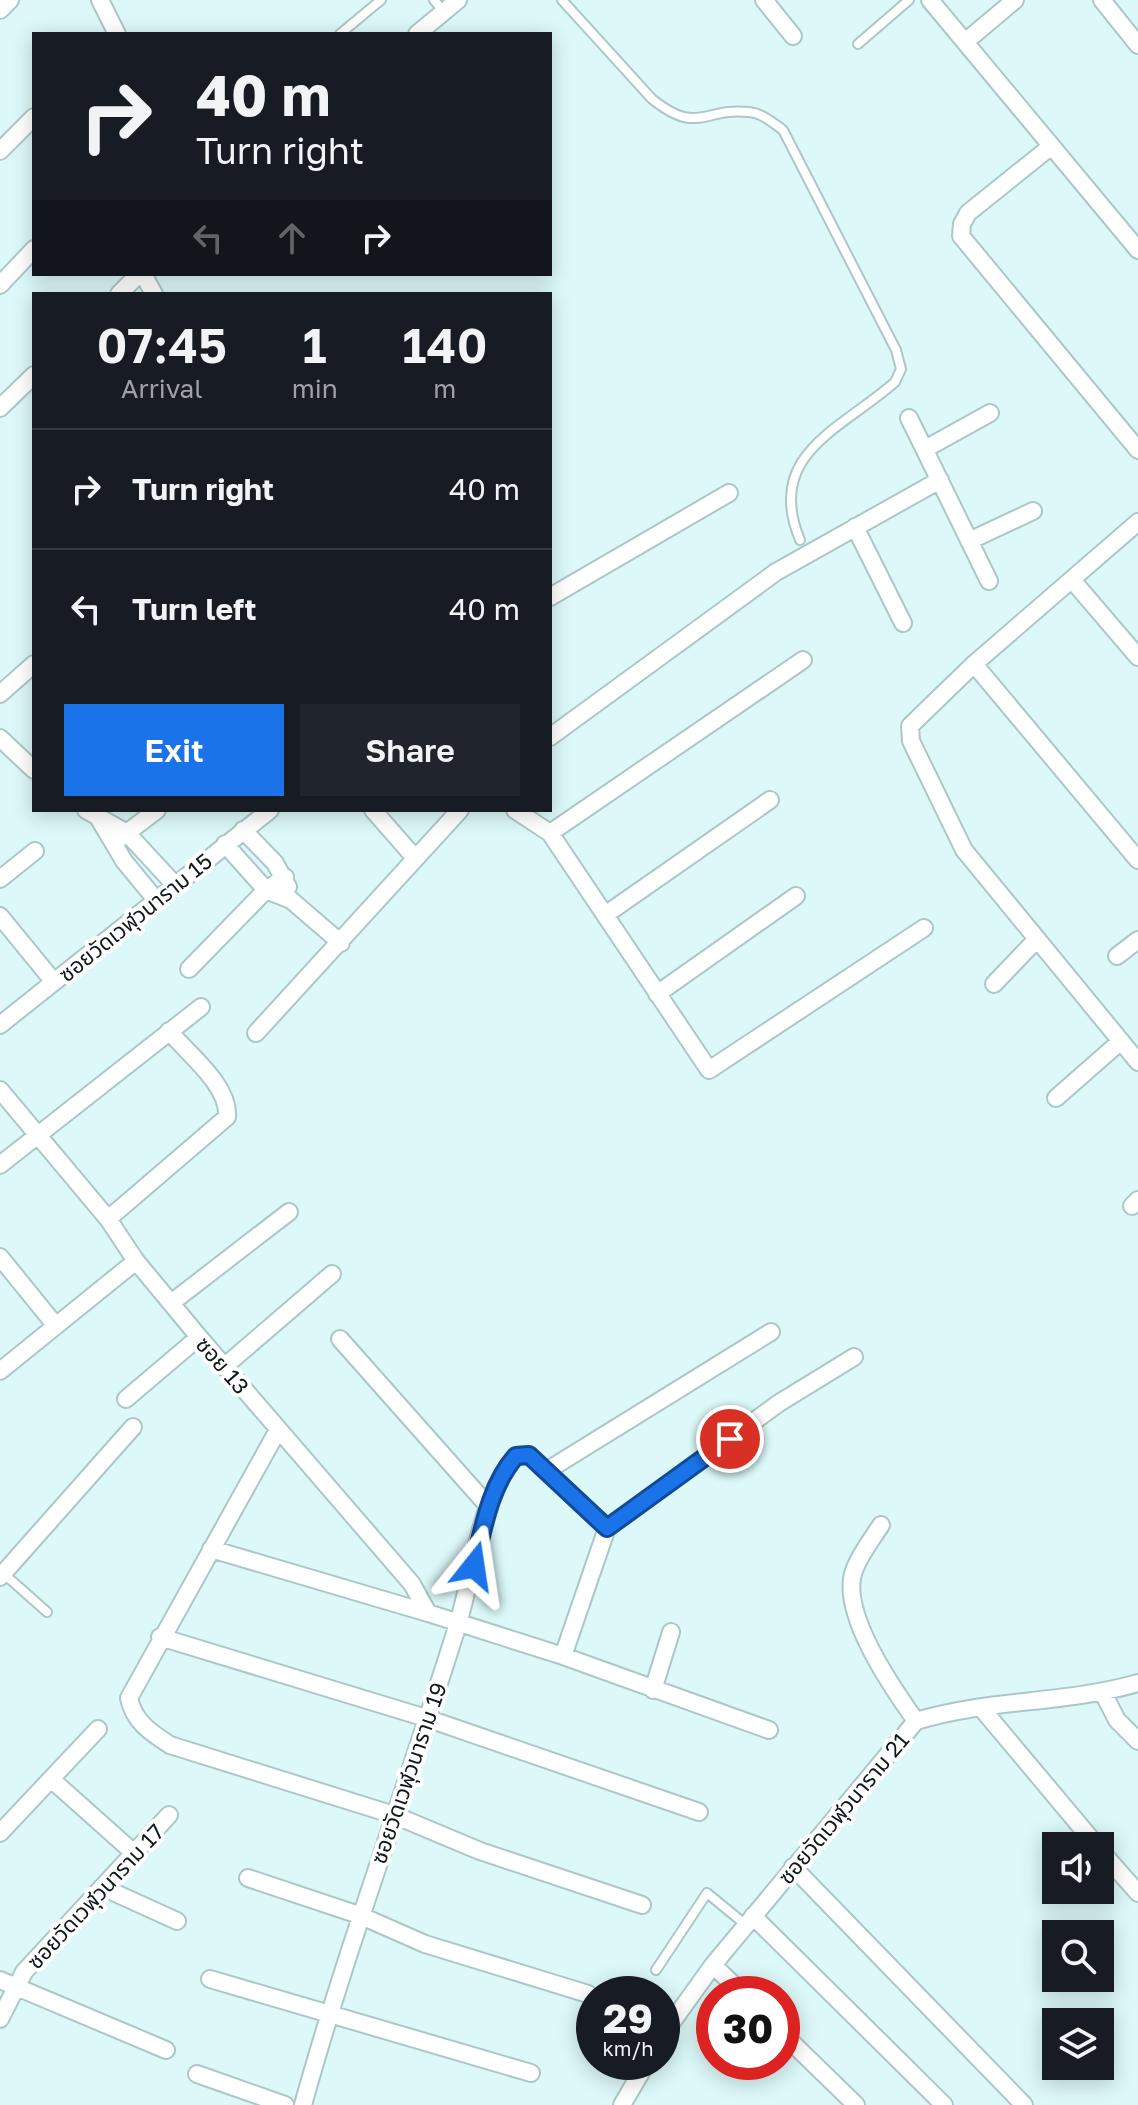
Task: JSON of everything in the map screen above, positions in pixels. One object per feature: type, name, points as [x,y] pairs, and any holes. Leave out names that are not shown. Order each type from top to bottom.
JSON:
[{"type":"street","points":[[0,10],[10,0]]},
{"type":"street","points":[[100,0],[116,32]]},
{"type":"street","points":[[419,32],[439,6],[458,0]]},
{"type":"street","points":[[764,0],[793,36]]},
{"type":"street","points":[[930,0],[1049,148],[1138,250]]},
{"type":"street","points":[[965,42],[1015,0]]},
{"type":"street","points":[[1102,0],[1138,45]]},
{"type":"street","points":[[0,151],[32,119]]},
{"type":"street","points":[[1049,148],[968,213],[962,224],[961,236],[1138,450]]},
{"type":"street","points":[[0,285],[32,251]]},
{"type":"street","points":[[121,292],[139,276]]},
{"type":"street","points":[[0,408],[32,377]]},
{"type":"street","points":[[925,449],[990,413]]},
{"type":"street","points":[[909,418],[989,581]]},
{"type":"street","points":[[552,736],[776,572],[940,480]]},
{"type":"street","points":[[552,596],[729,493]]},
{"type":"street","points":[[969,541],[1033,511]]},
{"type":"street","points":[[1138,522],[974,664],[910,726],[911,741],[964,850],[1138,1062]]},
{"type":"street","points":[[855,527],[903,623]]},
{"type":"street","points":[[1073,581],[1138,657]]},
{"type":"street","points":[[550,833],[803,660]]},
{"type":"street","points":[[974,664],[1138,860]]},
{"type":"street","points":[[0,694],[32,666]]},
{"type":"street","points":[[0,738],[32,768]]},
{"type":"street","points":[[605,915],[770,800]]},
{"type":"street","points":[[112,843],[154,812]]},
{"type":"street","name":"ซอยวัดเวฬุวนาราม 15","points":[[0,1025],[267,812]]},
{"type":"street","points":[[375,812],[415,858]]},
{"type":"street","points":[[256,1033],[458,812]]},
{"type":"street","points":[[518,812],[550,833],[709,1070],[924,928]]},
{"type":"street","points":[[93,815],[127,833],[175,885]]},
{"type":"street","points":[[93,815],[156,900]]},
{"type":"street","points":[[243,830],[285,877],[291,900]]},
{"type":"street","points":[[225,844],[266,890],[291,900],[341,943]]},
{"type":"street","points":[[0,879],[35,851]]},
{"type":"street","points":[[189,969],[266,890],[285,877]]},
{"type":"street","points":[[657,994],[796,896]]},
{"type":"street","points":[[0,916],[54,982]]},
{"type":"street","points":[[994,984],[1036,940]]},
{"type":"street","points":[[1117,956],[1138,940]]},
{"type":"street","points":[[0,1165],[201,1007]]},
{"type":"street","points":[[108,1219],[227,1117],[228,1105],[222,1093],[169,1031]]},
{"type":"street","points":[[1056,1098],[1121,1041]]},
{"type":"street","name":"ซอย 13","points":[[0,1090],[108,1219],[136,1261],[199,1337],[412,1584],[428,1613]]},
{"type":"street","points":[[171,1303],[289,1212]]},
{"type":"street","points":[[0,1257],[56,1326]]},
{"type":"street","points":[[0,1371],[136,1261]]},
{"type":"street","points":[[225,1366],[332,1274]]},
{"type":"street","points":[[607,1528],[548,1470],[771,1332]]},
{"type":"street","points":[[126,1399],[199,1337]]},
{"type":"street","points":[[340,1339],[489,1507]]},
{"type":"street","points":[[563,1656],[607,1528],[779,1403],[854,1357]]},
{"type":"street","points":[[2,1575],[133,1427]]},
{"type":"street","points":[[278,1430],[160,1637],[129,1698],[132,1711],[146,1729],[170,1745],[394,1815],[480,1851],[642,1905]]},
{"type":"street","name":"ซอยวัดเวฬุวนาราม 19","points":[[303,2105],[359,1915],[458,1625],[489,1507],[507,1466],[516,1456],[529,1455],[548,1470]]},
{"type":"street","points":[[881,1525],[853,1571],[853,1595],[874,1660],[916,1721]]},
{"type":"street","points":[[211,1549],[563,1656],[769,1730]]},
{"type":"street","points":[[653,1690],[671,1632]]},
{"type":"street","points":[[160,1637],[426,1718],[699,1812]]},
{"type":"street","name":"ซอยวัดเวฬุวนาราม 21","points":[[680,2011],[713,1965],[916,1721],[950,1711],[983,1710],[1103,1693],[1138,1683]]},
{"type":"street","points":[[1103,1693],[1117,1720],[1138,1741]]},
{"type":"street","points":[[983,1710],[1085,1832]]},
{"type":"street","points":[[0,1833],[98,1729]]},
{"type":"street","points":[[51,1779],[134,1853]]},
{"type":"street","name":"ซอยวัดเวฬุวนาราม 17","points":[[0,2019],[7,1984],[24,1972],[169,1815]]},
{"type":"street","points":[[1114,1866],[1138,1893]]},
{"type":"street","points":[[793,1867],[1024,2105]]},
{"type":"street","points":[[248,1878],[359,1915],[425,1944],[576,1990]]},
{"type":"street","points":[[102,1887],[177,1921]]},
{"type":"street","points":[[750,1920],[944,2105]]},
{"type":"street","points":[[713,1965],[724,1976]]},
{"type":"street","points":[[210,1979],[531,2073]]},
{"type":"street","points":[[7,1984],[166,2050]]},
{"type":"street","points":[[800,2051],[856,2105]]},
{"type":"street","points":[[197,2074],[285,2105]]},
{"type":"street","points":[[622,2105],[637,2080]]},
{"type":"lane","points":[[342,32],[381,0]]},
{"type":"lane","points":[[562,0],[652,99],[668,112],[689,120],[750,112],[783,130],[896,350],[901,369],[895,382],[808,449],[796,470],[789,512],[800,540]]},
{"type":"lane","points":[[858,44],[909,0]]},
{"type":"lane","points":[[2,1575],[47,1612]]},
{"type":"lane","points":[[656,1970],[707,1893],[750,1920]]},
{"type":"route","points":[[474,1566],[489,1507],[507,1466],[516,1456],[529,1455],[548,1470],[607,1528],[730,1439]]}]
